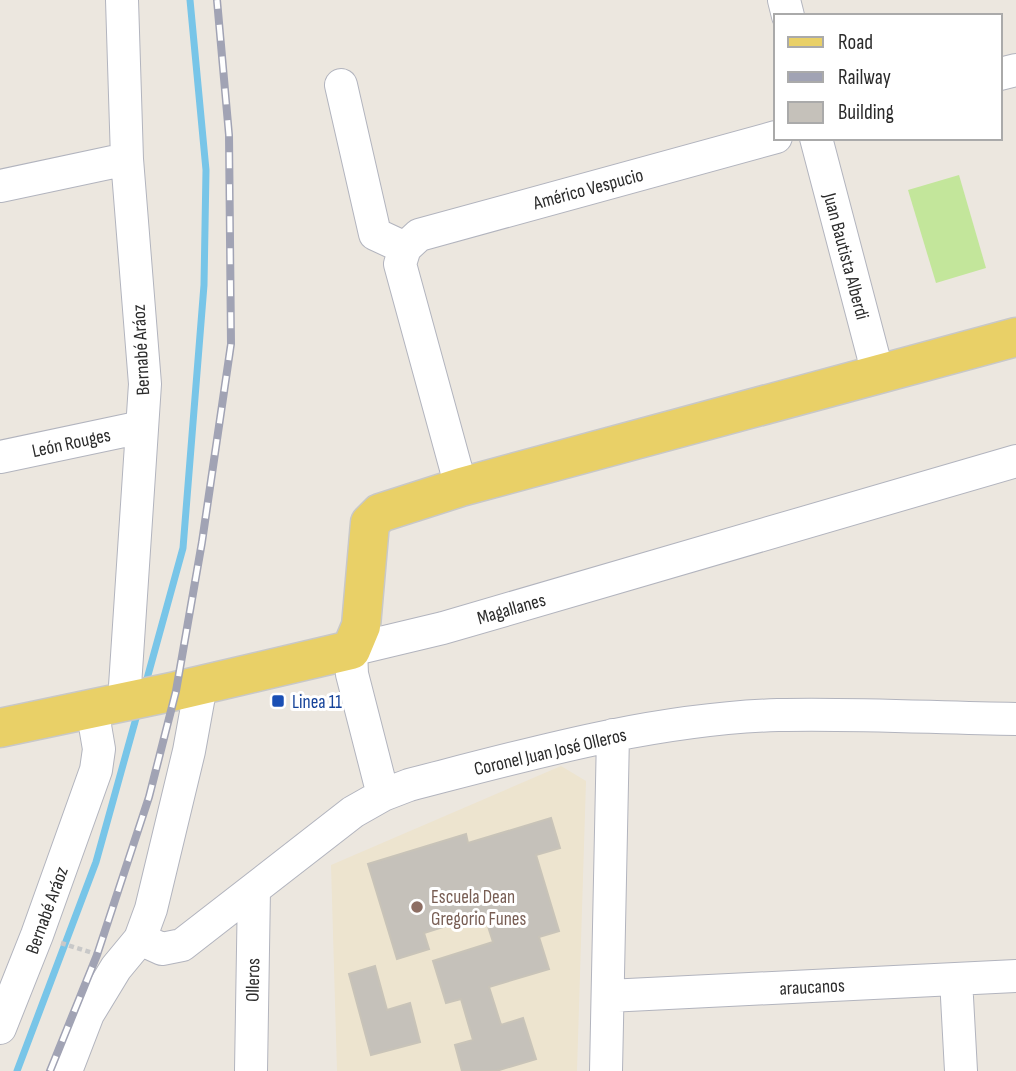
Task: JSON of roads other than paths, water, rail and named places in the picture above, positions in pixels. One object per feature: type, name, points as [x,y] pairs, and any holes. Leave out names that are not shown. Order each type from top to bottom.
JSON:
[{"type":"main road","points":[[351,650],[362,626],[370,523],[380,513],[461,487],[1016,337]]},
{"type":"main road","name":"Magallanes","points":[[0,728],[351,650]]},
{"type":"street","name":"Bernabé Aráoz","points":[[0,1028],[6,1000],[37,935],[96,769],[99,749],[144,697],[142,427],[145,384],[127,159],[122,0]]},
{"type":"street","points":[[341,85],[375,234],[405,248],[400,264],[461,487]]},
{"type":"street","name":"Américo Vespucio","points":[[405,248],[419,234],[774,137]]},
{"type":"street","name":"Juan Bautista Alberdi","points":[[817,140],[878,374]]},
{"type":"street","points":[[0,186],[127,159]]},
{"type":"street","name":"León Rouges","points":[[0,457],[142,427]]},
{"type":"street","name":"Magallanes","points":[[351,650],[443,628],[1016,461]]},
{"type":"street","points":[[351,650],[352,674],[383,795]]},
{"type":"street","points":[[66,1071],[101,992],[116,968],[141,939],[151,909],[189,751],[144,697]]},
{"type":"street","name":"Coronel Juan José Olleros","points":[[141,939],[162,949],[182,945],[353,812],[383,795],[409,785],[561,746],[613,735],[776,715],[1016,719]]},
{"type":"street","points":[[606,1071],[613,735]]},
{"type":"street","name":"Olleros","points":[[251,1071],[254,889]]},
{"type":"street","name":"araucanos","points":[[608,996],[1016,976]]},
{"type":"street","points":[[956,979],[961,1071]]},
{"type":"waterway","points":[[145,686],[183,548],[204,285],[206,170],[190,0]]},
{"type":"waterway","points":[[17,1071],[96,862],[138,711]]},
{"type":"railway","points":[[50,1071],[97,955],[149,797],[176,691],[202,542],[231,344],[229,135],[217,0]]},
{"type":"place","name":"Linea 11","points":[[278,701]]},
{"type":"place","name":"Escuela Dean Gregorio Funes","points":[[417,907]]}]
